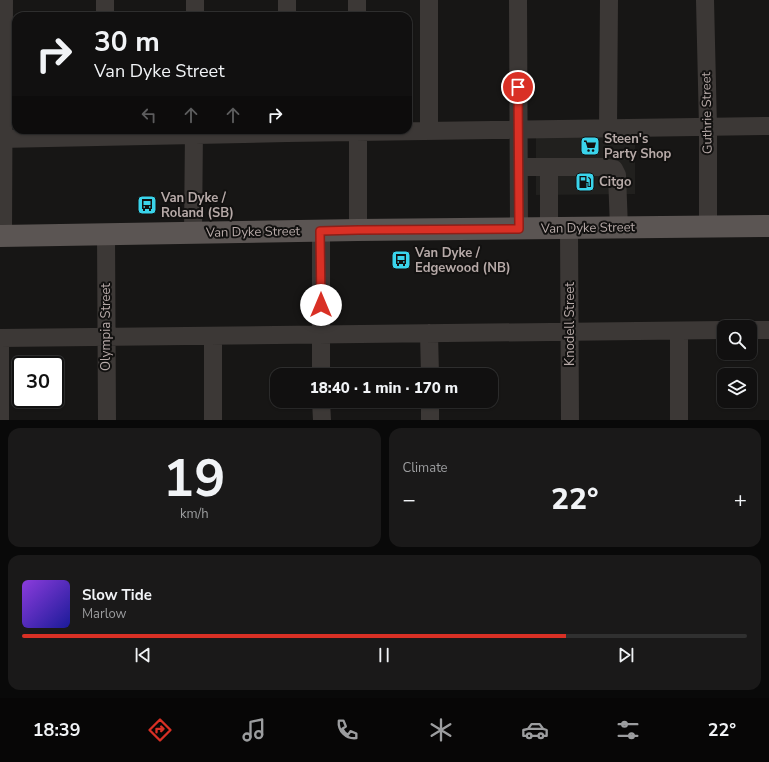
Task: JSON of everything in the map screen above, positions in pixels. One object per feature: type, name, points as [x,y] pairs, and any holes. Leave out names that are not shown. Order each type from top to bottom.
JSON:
[{"type":"main road","name":"Van Dyke Street","points":[[1,236],[358,230],[769,226]]},
{"type":"street","points":[[1,236],[4,0]]},
{"type":"street","points":[[105,0],[105,12]]},
{"type":"street","points":[[195,0],[195,12]]},
{"type":"street","points":[[287,0],[287,12]]},
{"type":"street","points":[[357,0],[357,12]]},
{"type":"street","points":[[429,0],[429,131]]},
{"type":"street","points":[[518,0],[519,229]]},
{"type":"street","points":[[608,0],[608,128]]},
{"type":"street","name":"Guthrie Street","points":[[705,0],[708,127],[708,227]]},
{"type":"street","points":[[412,131],[769,126]]},
{"type":"street","points":[[2,139],[87,134]]},
{"type":"street","points":[[193,233],[194,134]]},
{"type":"street","points":[[358,134],[358,230]]},
{"type":"street","points":[[519,167],[603,167],[614,170],[617,174],[619,228]]},
{"type":"street","name":"Knodell Street","points":[[549,167],[559,229],[570,332],[570,420]]},
{"type":"street","points":[[320,231],[321,368]]},
{"type":"street","name":"Olympia Street","points":[[106,234],[107,420]]},
{"type":"street","points":[[0,420],[0,338],[717,330]]},
{"type":"street","points":[[757,330],[769,330]]},
{"type":"street","points":[[679,331],[679,420]]},
{"type":"street","points":[[429,333],[430,368]]},
{"type":"street","points":[[213,420],[214,336]]},
{"type":"street","points":[[321,408],[322,420]]},
{"type":"street","points":[[430,408],[430,420]]},
{"type":"shaded area","points":[[635,135],[635,194],[536,195],[536,136]]},
{"type":"place","name":"Steen's Party Shop","points":[[590,146]]},
{"type":"place","name":"Citgo","points":[[585,182]]},
{"type":"place","name":"Van Dyke / Roland (SB)","points":[[147,205]]},
{"type":"place","name":"Van Dyke / Edgewood (NB)","points":[[401,260]]},
{"type":"route","points":[[321,305],[320,231],[519,229],[518,87]]}]
